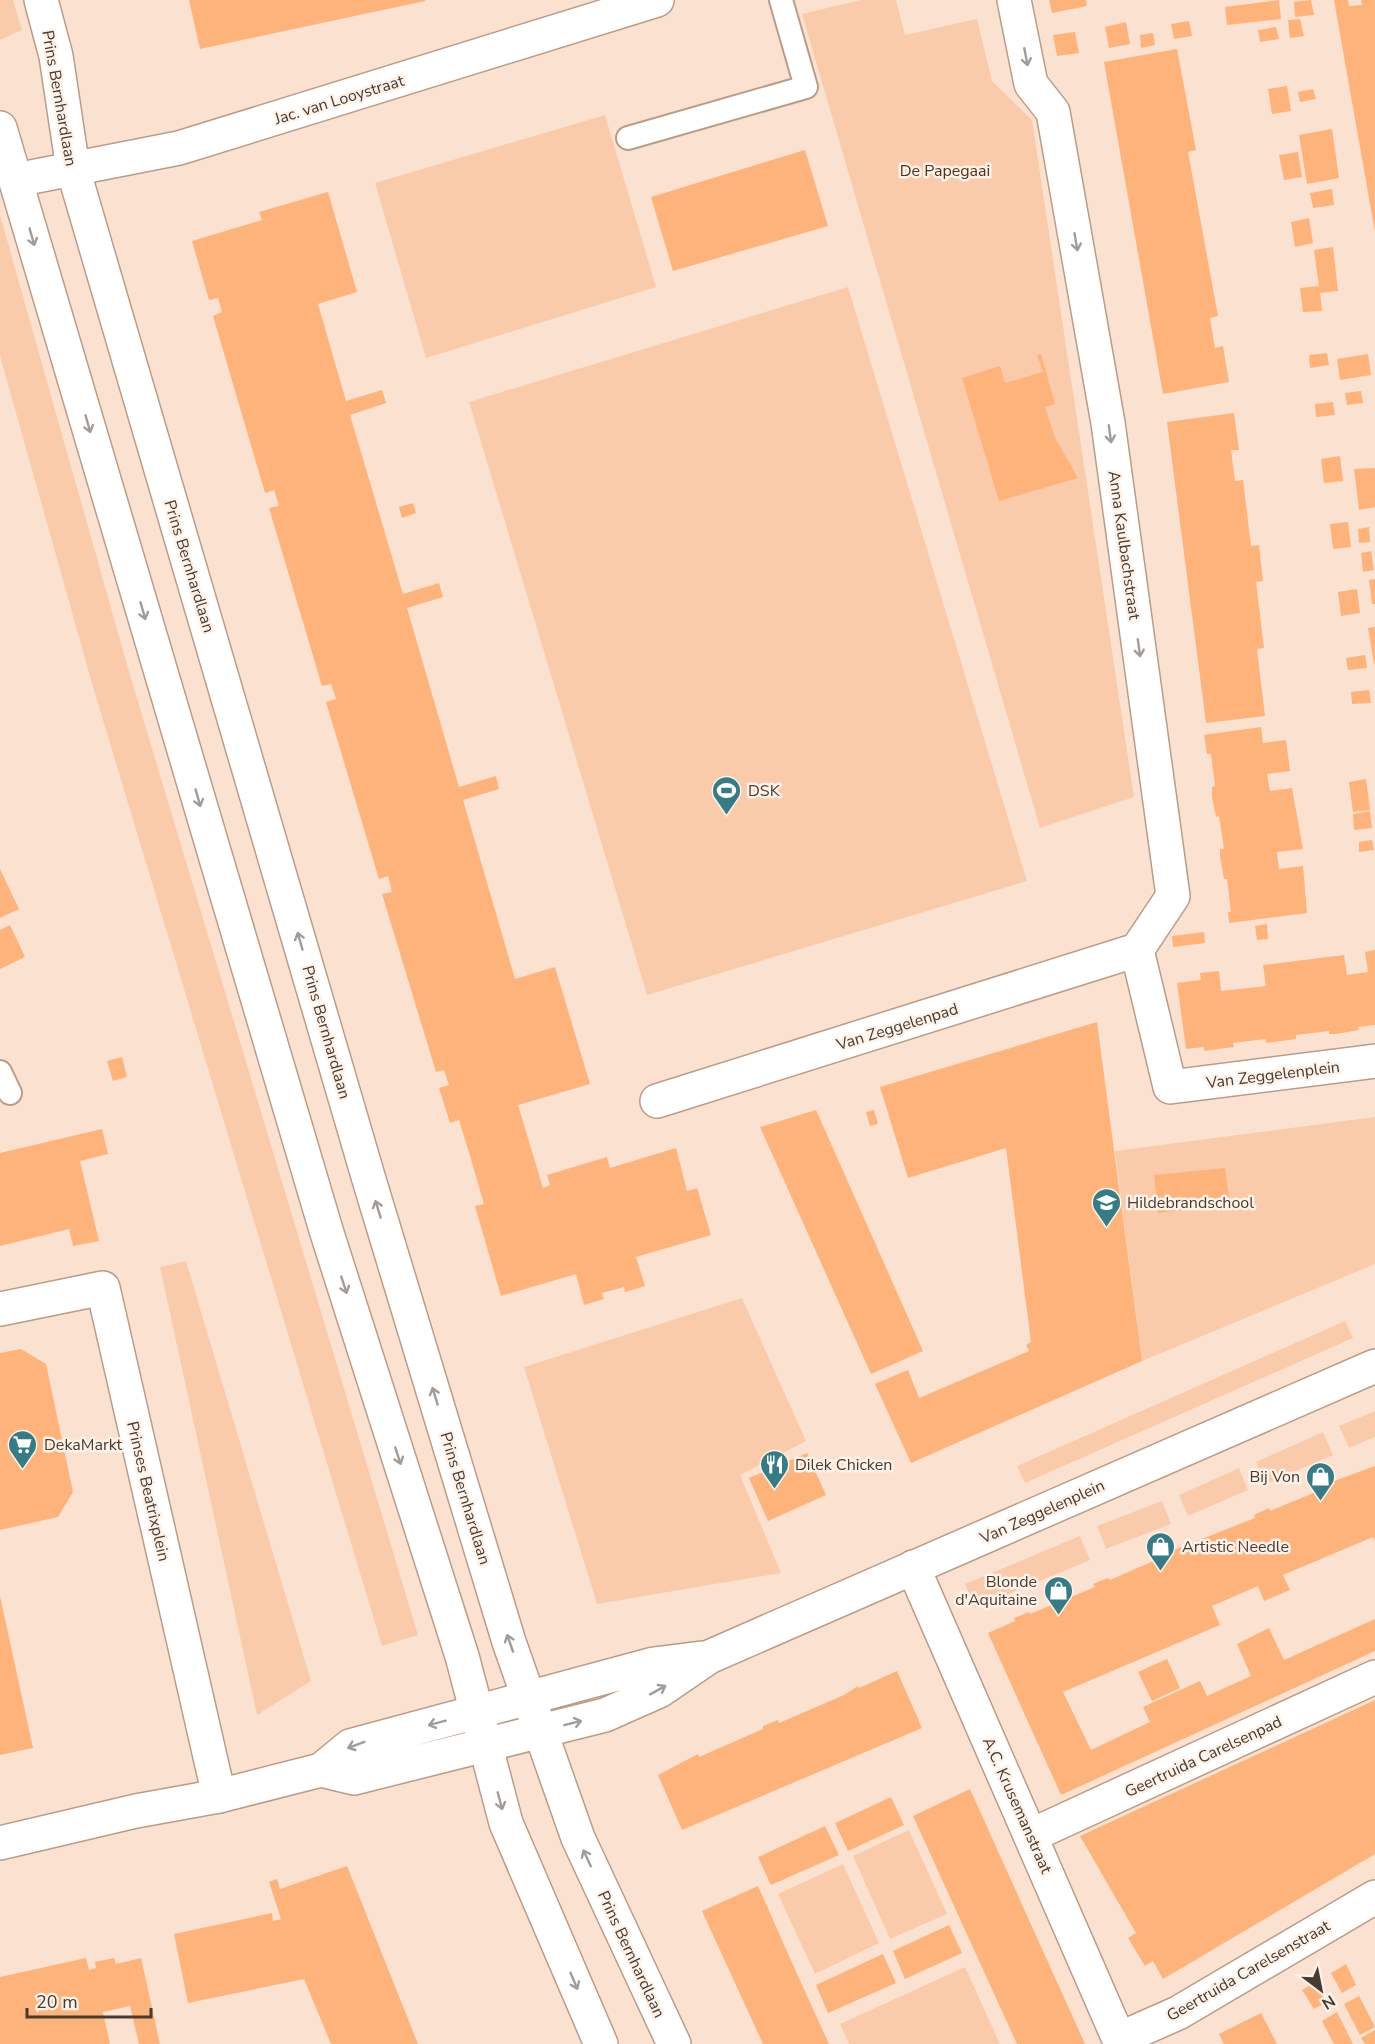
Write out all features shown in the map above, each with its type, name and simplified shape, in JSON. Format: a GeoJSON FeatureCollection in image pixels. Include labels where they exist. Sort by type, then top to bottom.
{"type":"FeatureCollection","features":[{"type":"Feature","properties":{"kind":"street","name":"Prins Bernhardlaan"},"geometry":{"type":"LineString","coordinates":[[41,0],[56,56],[73,169],[374,1195],[506,1630],[578,1838],[674,2044]]}},
{"type":"Feature","properties":{"kind":"street","name":"Anna Kaulbachstraat"},"geometry":{"type":"LineString","coordinates":[[1014,0],[1031,84],[1053,112],[1108,423],[1173,896],[1137,950]]}},
{"type":"Feature","properties":{"kind":"street","name":"Jac. van Looystraat"},"geometry":{"type":"LineString","coordinates":[[16,180],[179,148],[639,2]]}},
{"type":"Feature","properties":{"kind":"street"},"geometry":{"type":"LineString","coordinates":[[0,128],[326,1230],[462,1656],[506,1824],[601,2044]]}},
{"type":"Feature","properties":{"kind":"street","name":"Van Zeggelenplein"},"geometry":{"type":"LineString","coordinates":[[1137,950],[1170,1087],[1375,1061]]}},
{"type":"Feature","properties":{"kind":"street","name":"Van Zeggelenpad"},"geometry":{"type":"LineString","coordinates":[[657,1101],[1137,950]]}},
{"type":"Feature","properties":{"kind":"street","name":"Prinses Beatrixplein"},"geometry":{"type":"LineString","coordinates":[[0,1308],[103,1288],[219,1796]]}},
{"type":"Feature","properties":{"kind":"street","name":"Van Zeggelenplein"},"geometry":{"type":"LineString","coordinates":[[485,1745],[605,1715],[659,1691],[709,1657],[1375,1366]]}},
{"type":"Feature","properties":{"kind":"street","name":"A.C. Krusemanstraat"},"geometry":{"type":"LineString","coordinates":[[913,1568],[1120,2042]]}},
{"type":"Feature","properties":{"kind":"street","name":"Van Zeggelenplein"},"geometry":{"type":"LineString","coordinates":[[477,1712],[654,1664],[709,1657]]}},
{"type":"Feature","properties":{"kind":"street","name":"Geertruida Carelsenpad"},"geometry":{"type":"LineString","coordinates":[[1032,1836],[1375,1677]]}},
{"type":"Feature","properties":{"kind":"street"},"geometry":{"type":"LineString","coordinates":[[0,1843],[136,1811],[219,1796],[321,1770],[350,1746],[477,1712]]}},
{"type":"Feature","properties":{"kind":"street"},"geometry":{"type":"LineString","coordinates":[[321,1770],[354,1778],[485,1745]]}},
{"type":"Feature","properties":{"kind":"street","name":"Geertruida Carelsenstraat"},"geometry":{"type":"LineString","coordinates":[[1120,2042],[1178,2013],[1375,1897]]}},
{"type":"Feature","properties":{"kind":"lane"},"geometry":{"type":"LineString","coordinates":[[628,138],[806,87],[781,0]]}},
{"type":"Feature","properties":{"kind":"lane"},"geometry":{"type":"LineString","coordinates":[[0,1072],[10,1093]]}},
{"type":"Feature","properties":{"kind":"green space"},"geometry":{"type":"Polygon","coordinates":[[[0,0],[13,0],[22,30],[0,40],[0,0]]]}},
{"type":"Feature","properties":{"kind":"green space","name":"De Papegaai"},"geometry":{"type":"Polygon","coordinates":[[[861,0],[896,0],[905,35],[977,19],[992,81],[1032,120],[1134,797],[1040,828],[802,14],[861,0]]]}},
{"type":"Feature","properties":{"kind":"green space"},"geometry":{"type":"Polygon","coordinates":[[[605,115],[656,287],[426,358],[375,183],[605,115]]]}},
{"type":"Feature","properties":{"kind":"green space"},"geometry":{"type":"Polygon","coordinates":[[[0,215],[128,668],[418,1635],[382,1646],[93,687],[0,356],[0,215]]]}},
{"type":"Feature","properties":{"kind":"green space"},"geometry":{"type":"Polygon","coordinates":[[[848,287],[1027,881],[647,995],[469,402],[848,287]]]}},
{"type":"Feature","properties":{"kind":"green space"},"geometry":{"type":"Polygon","coordinates":[[[1375,1117],[1375,1264],[1142,1361],[1115,1151],[1375,1117]]]}},
{"type":"Feature","properties":{"kind":"green space"},"geometry":{"type":"Polygon","coordinates":[[[186,1261],[311,1681],[257,1715],[160,1267],[186,1261]]]}},
{"type":"Feature","properties":{"kind":"green space"},"geometry":{"type":"Polygon","coordinates":[[[742,1298],[806,1441],[740,1475],[781,1573],[597,1604],[524,1367],[742,1298]]]}},
{"type":"Feature","properties":{"kind":"green space"},"geometry":{"type":"Polygon","coordinates":[[[1345,1321],[1353,1338],[1025,1483],[1017,1466],[1345,1321]]]}},
{"type":"Feature","properties":{"kind":"green space"},"geometry":{"type":"Polygon","coordinates":[[[1375,1411],[1375,1437],[1349,1448],[1339,1426],[1375,1411]]]}},
{"type":"Feature","properties":{"kind":"green space"},"geometry":{"type":"Polygon","coordinates":[[[1323,1432],[1333,1455],[1266,1484],[1256,1462],[1323,1432]]]}},
{"type":"Feature","properties":{"kind":"green space"},"geometry":{"type":"Polygon","coordinates":[[[1239,1468],[1248,1490],[1188,1516],[1179,1495],[1239,1468]]]}},
{"type":"Feature","properties":{"kind":"green space"},"geometry":{"type":"Polygon","coordinates":[[[1162,1501],[1171,1524],[1106,1549],[1097,1526],[1162,1501]]]}},
{"type":"Feature","properties":{"kind":"green space"},"geometry":{"type":"Polygon","coordinates":[[[1080,1536],[1090,1560],[975,1608],[965,1584],[1080,1536]]]}},
{"type":"Feature","properties":{"kind":"green space"},"geometry":{"type":"Polygon","coordinates":[[[909,1830],[947,1914],[890,1939],[853,1856],[909,1830]]]}},
{"type":"Feature","properties":{"kind":"green space"},"geometry":{"type":"Polygon","coordinates":[[[843,1864],[879,1943],[815,1974],[778,1894],[843,1864]]]}},
{"type":"Feature","properties":{"kind":"green space"},"geometry":{"type":"Polygon","coordinates":[[[965,1967],[1000,2044],[849,2044],[840,2024],[965,1967]]]}},
{"type":"Feature","properties":{"kind":"building"},"geometry":{"type":"Polygon","coordinates":[[[189,0],[425,0],[425,1],[200,49],[189,0]]]}},
{"type":"Feature","properties":{"kind":"building"},"geometry":{"type":"Polygon","coordinates":[[[1049,0],[1086,0],[1087,6],[1052,13],[1049,0]]]}},
{"type":"Feature","properties":{"kind":"building"},"geometry":{"type":"Polygon","coordinates":[[[1279,0],[1281,19],[1227,25],[1225,7],[1279,0]]]}},
{"type":"Feature","properties":{"kind":"building"},"geometry":{"type":"Polygon","coordinates":[[[1311,0],[1314,15],[1295,17],[1294,2],[1311,0]]]}},
{"type":"Feature","properties":{"kind":"building"},"geometry":{"type":"Polygon","coordinates":[[[1334,0],[1348,0],[1349,6],[1362,5],[1361,0],[1375,0],[1375,232],[1334,0]]]}},
{"type":"Feature","properties":{"kind":"building"},"geometry":{"type":"Polygon","coordinates":[[[1300,19],[1304,36],[1290,38],[1288,20],[1300,19]]]}},
{"type":"Feature","properties":{"kind":"building"},"geometry":{"type":"Polygon","coordinates":[[[1189,21],[1192,36],[1174,39],[1171,24],[1189,21]]]}},
{"type":"Feature","properties":{"kind":"building"},"geometry":{"type":"Polygon","coordinates":[[[1126,22],[1130,44],[1109,48],[1105,27],[1126,22]]]}},
{"type":"Feature","properties":{"kind":"building"},"geometry":{"type":"Polygon","coordinates":[[[1276,27],[1279,39],[1260,42],[1258,30],[1276,27]]]}},
{"type":"Feature","properties":{"kind":"building"},"geometry":{"type":"Polygon","coordinates":[[[1075,32],[1079,53],[1057,56],[1053,35],[1075,32]]]}},
{"type":"Feature","properties":{"kind":"building"},"geometry":{"type":"Polygon","coordinates":[[[1153,33],[1155,45],[1141,48],[1140,35],[1153,33]]]}},
{"type":"Feature","properties":{"kind":"building"},"geometry":{"type":"Polygon","coordinates":[[[1177,49],[1196,150],[1188,152],[1218,316],[1210,318],[1215,348],[1223,346],[1229,382],[1163,394],[1104,62],[1177,49]]]}},
{"type":"Feature","properties":{"kind":"building"},"geometry":{"type":"Polygon","coordinates":[[[1287,86],[1291,111],[1272,114],[1268,89],[1287,86]]]}},
{"type":"Feature","properties":{"kind":"building"},"geometry":{"type":"Polygon","coordinates":[[[1313,89],[1316,99],[1300,102],[1298,92],[1313,89]]]}},
{"type":"Feature","properties":{"kind":"building"},"geometry":{"type":"Polygon","coordinates":[[[1332,129],[1339,178],[1307,184],[1299,135],[1332,129]]]}},
{"type":"Feature","properties":{"kind":"building"},"geometry":{"type":"Polygon","coordinates":[[[805,150],[828,226],[673,271],[651,197],[805,150]]]}},
{"type":"Feature","properties":{"kind":"building"},"geometry":{"type":"Polygon","coordinates":[[[1298,152],[1302,177],[1284,180],[1279,155],[1298,152]]]}},
{"type":"Feature","properties":{"kind":"building"},"geometry":{"type":"Polygon","coordinates":[[[1332,189],[1334,205],[1313,208],[1310,193],[1332,189]]]}},
{"type":"Feature","properties":{"kind":"building"},"geometry":{"type":"Polygon","coordinates":[[[328,192],[357,292],[318,304],[346,401],[382,390],[386,403],[350,415],[403,594],[439,583],[443,597],[407,608],[459,787],[496,776],[499,789],[463,800],[515,979],[555,967],[590,1084],[518,1105],[543,1188],[550,1185],[547,1175],[607,1157],[610,1168],[676,1148],[687,1191],[697,1188],[711,1235],[636,1257],[645,1286],[625,1292],[624,1287],[602,1293],[604,1299],[584,1305],[576,1274],[501,1296],[475,1206],[484,1204],[470,1156],[459,1120],[450,1123],[439,1088],[449,1085],[444,1070],[436,1072],[382,894],[392,892],[388,876],[379,879],[326,702],[336,699],[331,684],[322,686],[269,508],[279,506],[274,490],[265,493],[213,316],[222,312],[218,298],[209,300],[192,241],[262,220],[259,212],[328,192]]]}},
{"type":"Feature","properties":{"kind":"building"},"geometry":{"type":"Polygon","coordinates":[[[1309,218],[1313,243],[1295,247],[1291,222],[1309,218]]]}},
{"type":"Feature","properties":{"kind":"building"},"geometry":{"type":"Polygon","coordinates":[[[1333,247],[1338,291],[1320,293],[1322,311],[1303,312],[1300,288],[1319,286],[1314,250],[1333,247]]]}},
{"type":"Feature","properties":{"kind":"building"},"geometry":{"type":"Polygon","coordinates":[[[1327,353],[1329,365],[1310,368],[1309,355],[1327,353]]]}},
{"type":"Feature","properties":{"kind":"building"},"geometry":{"type":"Polygon","coordinates":[[[1041,354],[1055,404],[1045,407],[1055,438],[1078,478],[999,501],[962,378],[1000,366],[1005,383],[1043,372],[1037,355],[1041,354]]]}},
{"type":"Feature","properties":{"kind":"building"},"geometry":{"type":"Polygon","coordinates":[[[1368,354],[1371,375],[1340,380],[1337,359],[1368,354]]]}},
{"type":"Feature","properties":{"kind":"building"},"geometry":{"type":"Polygon","coordinates":[[[1361,391],[1363,403],[1347,405],[1345,393],[1361,391]]]}},
{"type":"Feature","properties":{"kind":"building"},"geometry":{"type":"Polygon","coordinates":[[[1333,402],[1335,415],[1316,417],[1315,404],[1333,402]]]}},
{"type":"Feature","properties":{"kind":"building"},"geometry":{"type":"Polygon","coordinates":[[[1234,413],[1239,450],[1231,450],[1235,481],[1243,480],[1251,546],[1259,545],[1263,581],[1256,582],[1264,648],[1257,649],[1265,716],[1206,723],[1167,422],[1234,413]]]}},
{"type":"Feature","properties":{"kind":"building"},"geometry":{"type":"Polygon","coordinates":[[[1340,456],[1343,481],[1324,483],[1321,459],[1340,456]]]}},
{"type":"Feature","properties":{"kind":"building"},"geometry":{"type":"Polygon","coordinates":[[[1375,468],[1375,507],[1359,510],[1354,469],[1375,468]]]}},
{"type":"Feature","properties":{"kind":"building"},"geometry":{"type":"Polygon","coordinates":[[[413,503],[416,513],[402,518],[399,507],[413,503]]]}},
{"type":"Feature","properties":{"kind":"building"},"geometry":{"type":"Polygon","coordinates":[[[1348,522],[1351,547],[1333,549],[1330,524],[1348,522]]]}},
{"type":"Feature","properties":{"kind":"building"},"geometry":{"type":"Polygon","coordinates":[[[1369,527],[1370,542],[1359,543],[1358,529],[1369,527]]]}},
{"type":"Feature","properties":{"kind":"building"},"geometry":{"type":"Polygon","coordinates":[[[1371,551],[1374,570],[1363,572],[1361,553],[1371,551]]]}},
{"type":"Feature","properties":{"kind":"building"},"geometry":{"type":"Polygon","coordinates":[[[1375,579],[1375,604],[1372,604],[1369,580],[1375,579]]]}},
{"type":"Feature","properties":{"kind":"building"},"geometry":{"type":"Polygon","coordinates":[[[1357,589],[1360,613],[1341,616],[1338,592],[1357,589]]]}},
{"type":"Feature","properties":{"kind":"building"},"geometry":{"type":"Polygon","coordinates":[[[1375,627],[1375,664],[1374,664],[1368,628],[1375,627]]]}},
{"type":"Feature","properties":{"kind":"building"},"geometry":{"type":"Polygon","coordinates":[[[1365,655],[1367,668],[1348,670],[1346,658],[1365,655]]]}},
{"type":"Feature","properties":{"kind":"building"},"geometry":{"type":"Polygon","coordinates":[[[1369,690],[1371,703],[1352,704],[1351,692],[1369,690]]]}},
{"type":"Feature","properties":{"kind":"building"},"geometry":{"type":"Polygon","coordinates":[[[1261,727],[1263,743],[1286,740],[1290,771],[1267,774],[1270,791],[1292,788],[1303,849],[1277,852],[1279,869],[1303,866],[1307,913],[1229,923],[1228,912],[1231,912],[1227,879],[1224,879],[1220,856],[1220,849],[1224,849],[1219,816],[1216,817],[1212,797],[1212,787],[1215,786],[1211,754],[1207,754],[1204,735],[1261,727]]]}},
{"type":"Feature","properties":{"kind":"building"},"geometry":{"type":"Polygon","coordinates":[[[1366,779],[1370,810],[1353,812],[1349,782],[1366,779]]]}},
{"type":"Feature","properties":{"kind":"building"},"geometry":{"type":"Polygon","coordinates":[[[1370,811],[1372,828],[1354,830],[1353,814],[1370,811]]]}},
{"type":"Feature","properties":{"kind":"building"},"geometry":{"type":"Polygon","coordinates":[[[1372,840],[1374,850],[1359,852],[1359,842],[1372,840]]]}},
{"type":"Feature","properties":{"kind":"building"},"geometry":{"type":"Polygon","coordinates":[[[0,869],[19,909],[0,918],[0,869]]]}},
{"type":"Feature","properties":{"kind":"building"},"geometry":{"type":"Polygon","coordinates":[[[1267,924],[1268,939],[1257,940],[1255,926],[1267,924]]]}},
{"type":"Feature","properties":{"kind":"building"},"geometry":{"type":"Polygon","coordinates":[[[10,925],[25,957],[0,969],[0,930],[10,925]]]}},
{"type":"Feature","properties":{"kind":"building"},"geometry":{"type":"Polygon","coordinates":[[[1204,932],[1205,943],[1173,947],[1172,936],[1204,932]]]}},
{"type":"Feature","properties":{"kind":"building"},"geometry":{"type":"Polygon","coordinates":[[[1375,950],[1375,1025],[1358,1027],[1359,1030],[1336,1034],[1329,1034],[1329,1031],[1296,1035],[1296,1039],[1266,1043],[1266,1039],[1233,1043],[1234,1047],[1204,1051],[1204,1047],[1186,1049],[1177,983],[1201,980],[1200,973],[1219,971],[1221,991],[1266,986],[1263,965],[1344,955],[1347,975],[1368,972],[1365,952],[1375,950]]]}},
{"type":"Feature","properties":{"kind":"building"},"geometry":{"type":"Polygon","coordinates":[[[1097,1022],[1142,1361],[911,1463],[875,1384],[908,1370],[919,1398],[1029,1351],[1026,1345],[1031,1342],[1006,1148],[908,1178],[880,1087],[1097,1022]]]}},
{"type":"Feature","properties":{"kind":"building"},"geometry":{"type":"Polygon","coordinates":[[[122,1057],[127,1077],[113,1081],[107,1061],[122,1057]]]}},
{"type":"Feature","properties":{"kind":"building"},"geometry":{"type":"Polygon","coordinates":[[[816,1110],[923,1351],[871,1374],[760,1127],[816,1110]]]}},
{"type":"Feature","properties":{"kind":"building"},"geometry":{"type":"Polygon","coordinates":[[[874,1110],[878,1124],[870,1126],[866,1112],[874,1110]]]}},
{"type":"Feature","properties":{"kind":"building"},"geometry":{"type":"Polygon","coordinates":[[[102,1129],[108,1154],[80,1161],[99,1241],[73,1246],[69,1229],[0,1246],[0,1153],[102,1129]]]}},
{"type":"Feature","properties":{"kind":"building"},"geometry":{"type":"Polygon","coordinates":[[[1225,1168],[1230,1204],[1158,1213],[1154,1175],[1225,1168]]]}},
{"type":"Feature","properties":{"kind":"building"},"geometry":{"type":"Polygon","coordinates":[[[21,1349],[46,1364],[73,1492],[58,1517],[0,1530],[0,1353],[21,1349]]]}},
{"type":"Feature","properties":{"kind":"building"},"geometry":{"type":"Polygon","coordinates":[[[807,1453],[826,1495],[768,1521],[749,1478],[807,1453]]]}},
{"type":"Feature","properties":{"kind":"building"},"geometry":{"type":"Polygon","coordinates":[[[1375,1466],[1375,1541],[1373,1537],[1283,1575],[1290,1590],[1264,1601],[1258,1586],[1212,1606],[1220,1625],[1063,1692],[1091,1750],[1150,1722],[1143,1707],[1200,1681],[1207,1696],[1251,1676],[1237,1644],[1269,1628],[1284,1660],[1375,1619],[1375,1651],[1061,1795],[988,1633],[1015,1621],[1014,1618],[1029,1612],[1030,1614],[1095,1587],[1093,1584],[1108,1578],[1110,1580],[1174,1552],[1174,1550],[1255,1518],[1254,1515],[1269,1508],[1270,1511],[1335,1484],[1334,1481],[1375,1466]]]}},
{"type":"Feature","properties":{"kind":"building"},"geometry":{"type":"Polygon","coordinates":[[[0,1596],[33,1748],[0,1755],[0,1596]]]}},
{"type":"Feature","properties":{"kind":"building"},"geometry":{"type":"Polygon","coordinates":[[[1167,1659],[1180,1688],[1152,1701],[1138,1672],[1167,1659]]]}},
{"type":"Feature","properties":{"kind":"building"},"geometry":{"type":"Polygon","coordinates":[[[897,1671],[922,1728],[682,1830],[658,1775],[698,1754],[699,1757],[763,1729],[763,1726],[778,1720],[779,1723],[844,1695],[858,1686],[859,1688],[897,1671]]]}},
{"type":"Feature","properties":{"kind":"building"},"geometry":{"type":"Polygon","coordinates":[[[1375,1700],[1375,1854],[1163,1979],[1153,1961],[1145,1966],[1128,1938],[1136,1933],[1080,1836],[1375,1700]]]}},
{"type":"Feature","properties":{"kind":"building"},"geometry":{"type":"Polygon","coordinates":[[[970,1789],[1085,2044],[1017,2044],[913,1816],[970,1789]]]}},
{"type":"Feature","properties":{"kind":"building"},"geometry":{"type":"Polygon","coordinates":[[[891,1797],[904,1825],[848,1851],[835,1823],[891,1797]]]}},
{"type":"Feature","properties":{"kind":"building"},"geometry":{"type":"Polygon","coordinates":[[[825,1826],[839,1855],[771,1885],[758,1857],[825,1826]]]}},
{"type":"Feature","properties":{"kind":"building"},"geometry":{"type":"Polygon","coordinates":[[[347,1866],[418,2044],[331,2044],[304,1979],[188,2003],[174,1934],[272,1913],[273,1921],[281,1919],[269,1882],[277,1879],[280,1889],[347,1866]]]}},
{"type":"Feature","properties":{"kind":"building"},"geometry":{"type":"Polygon","coordinates":[[[758,1886],[829,2044],[763,2044],[702,1911],[758,1886]]]}},
{"type":"Feature","properties":{"kind":"building"},"geometry":{"type":"Polygon","coordinates":[[[949,1925],[962,1953],[905,1979],[893,1951],[949,1925]]]}},
{"type":"Feature","properties":{"kind":"building"},"geometry":{"type":"Polygon","coordinates":[[[883,1954],[896,1983],[828,2013],[816,1985],[883,1954]]]}},
{"type":"Feature","properties":{"kind":"building"},"geometry":{"type":"Polygon","coordinates":[[[86,1958],[89,1970],[96,1968],[95,1962],[114,1958],[116,1964],[141,1958],[160,2044],[139,2044],[130,2006],[103,2012],[110,2044],[0,2044],[0,1977],[86,1958]]]}},
{"type":"Feature","properties":{"kind":"building"},"geometry":{"type":"Polygon","coordinates":[[[1346,1964],[1356,1985],[1342,1993],[1331,1973],[1346,1964]]]}},
{"type":"Feature","properties":{"kind":"building"},"geometry":{"type":"Polygon","coordinates":[[[1316,1982],[1327,2002],[1314,2009],[1302,1990],[1316,1982]]]}},
{"type":"Feature","properties":{"kind":"building"},"geometry":{"type":"Polygon","coordinates":[[[1359,1996],[1375,2027],[1360,2035],[1344,2004],[1359,1996]]]}},
{"type":"Feature","properties":{"kind":"building"},"geometry":{"type":"Polygon","coordinates":[[[1337,2012],[1353,2044],[1334,2044],[1322,2021],[1337,2012]]]}},
{"type":"Feature","properties":{"kind":"building"},"geometry":{"type":"Polygon","coordinates":[[[1261,2013],[1277,2044],[1224,2044],[1219,2034],[1261,2013]]]}},
{"type":"Feature","properties":{"kind":"building"},"geometry":{"type":"Polygon","coordinates":[[[1375,2030],[1375,2044],[1365,2044],[1361,2038],[1375,2030]]]}},
{"type":"Feature","properties":{"kind":"place","name":"DSK"},"geometry":{"type":"Point","coordinates":[727,816]}},
{"type":"Feature","properties":{"kind":"place","name":"Hildebrandschool"},"geometry":{"type":"Point","coordinates":[1106,1228]}},
{"type":"Feature","properties":{"kind":"place","name":"DekaMarkt"},"geometry":{"type":"Point","coordinates":[23,1470]}},
{"type":"Feature","properties":{"kind":"place","name":"Dilek Chicken"},"geometry":{"type":"Point","coordinates":[774,1490]}},
{"type":"Feature","properties":{"kind":"place","name":"Bij Von"},"geometry":{"type":"Point","coordinates":[1321,1502]}},
{"type":"Feature","properties":{"kind":"place","name":"Artistic Needle"},"geometry":{"type":"Point","coordinates":[1161,1572]}},
{"type":"Feature","properties":{"kind":"place","name":"Blonde d'Aquitaine"},"geometry":{"type":"Point","coordinates":[1058,1616]}}]}
